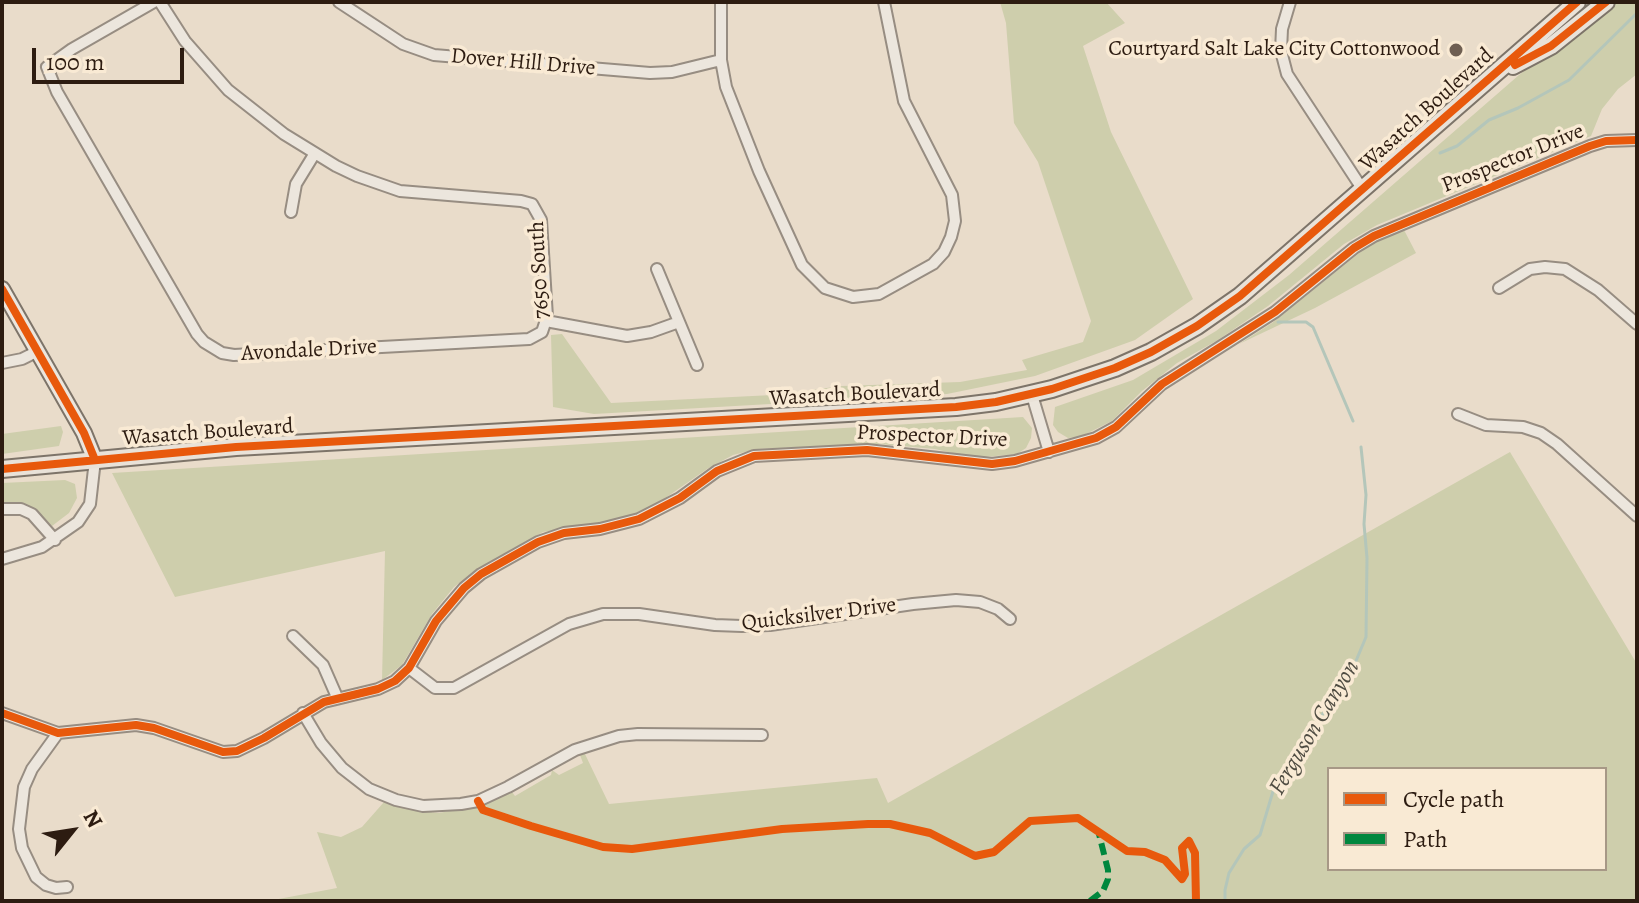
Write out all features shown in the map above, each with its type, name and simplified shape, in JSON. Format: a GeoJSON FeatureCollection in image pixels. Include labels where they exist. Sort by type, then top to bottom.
{"type":"FeatureCollection","features":[{"type":"Feature","properties":{"kind":"main road","name":"Wasatch Boulevard"},"geometry":{"type":"LineString","coordinates":[[2,469],[236,447],[956,407],[1032,395],[1115,368],[1197,326],[1257,282],[1577,2]]}},
{"type":"Feature","properties":{"kind":"main road"},"geometry":{"type":"LineString","coordinates":[[1490,77],[1551,46],[1606,2]]}},
{"type":"Feature","properties":{"kind":"main road"},"geometry":{"type":"LineString","coordinates":[[2,289],[84,433],[95,460]]}},
{"type":"Feature","properties":{"kind":"street","name":"Avondale Drive"},"geometry":{"type":"LineString","coordinates":[[154,2],[72,49],[47,67],[57,92],[197,334],[212,348],[234,355],[529,339],[544,327]]}},
{"type":"Feature","properties":{"kind":"street"},"geometry":{"type":"LineString","coordinates":[[160,2],[185,41],[228,90],[254,113],[315,153],[296,184],[291,198],[291,212]]}},
{"type":"Feature","properties":{"kind":"street","name":"Dover Hill Drive"},"geometry":{"type":"LineString","coordinates":[[339,2],[403,44],[434,55],[650,73],[672,72],[721,60]]}},
{"type":"Feature","properties":{"kind":"street"},"geometry":{"type":"LineString","coordinates":[[721,2],[721,60],[733,110],[802,265],[825,288],[841,295],[866,297],[879,294],[933,264],[948,244],[955,221],[952,195],[904,101],[884,2]]}},
{"type":"Feature","properties":{"kind":"street"},"geometry":{"type":"LineString","coordinates":[[1290,2],[1282,29],[1281,51],[1287,74],[1363,190]]}},
{"type":"Feature","properties":{"kind":"street","name":"Prospector Drive"},"geometry":{"type":"LineString","coordinates":[[2,713],[58,733],[136,725],[154,728],[223,752],[251,745],[303,713],[337,697],[378,689],[395,681],[409,668],[449,604],[481,574],[550,537],[620,525],[659,510],[735,462],[773,453],[867,450],[992,464],[1015,461],[1096,438],[1116,427],[1162,384],[1275,312],[1354,248],[1374,236],[1590,146],[1606,141],[1637,140]]}},
{"type":"Feature","properties":{"kind":"street","name":"7650 South"},"geometry":{"type":"LineString","coordinates":[[315,153],[357,176],[400,191],[521,201],[536,209],[541,220],[544,327]]}},
{"type":"Feature","properties":{"kind":"street"},"geometry":{"type":"LineString","coordinates":[[657,269],[697,365]]}},
{"type":"Feature","properties":{"kind":"street"},"geometry":{"type":"LineString","coordinates":[[1499,288],[1530,269],[1565,269],[1598,290],[1637,324]]}},
{"type":"Feature","properties":{"kind":"street"},"geometry":{"type":"LineString","coordinates":[[544,327],[627,336],[679,322]]}},
{"type":"Feature","properties":{"kind":"street"},"geometry":{"type":"LineString","coordinates":[[2,363],[22,359],[38,351]]}},
{"type":"Feature","properties":{"kind":"street","name":"Prospector Drive"},"geometry":{"type":"LineString","coordinates":[[1032,395],[1049,452]]}},
{"type":"Feature","properties":{"kind":"street"},"geometry":{"type":"LineString","coordinates":[[1458,414],[1486,425],[1523,427],[1541,433],[1637,516]]}},
{"type":"Feature","properties":{"kind":"street"},"geometry":{"type":"LineString","coordinates":[[2,559],[24,554],[55,540],[86,513],[90,504],[95,460]]}},
{"type":"Feature","properties":{"kind":"street"},"geometry":{"type":"LineString","coordinates":[[2,509],[21,509],[32,514],[55,540]]}},
{"type":"Feature","properties":{"kind":"street","name":"Quicksilver Drive"},"geometry":{"type":"LineString","coordinates":[[409,668],[435,688],[454,688],[569,624],[603,614],[639,614],[715,625],[770,625],[956,600],[980,602],[998,609],[1010,619]]}},
{"type":"Feature","properties":{"kind":"street"},"geometry":{"type":"LineString","coordinates":[[293,636],[323,665],[337,697]]}},
{"type":"Feature","properties":{"kind":"street"},"geometry":{"type":"LineString","coordinates":[[303,713],[321,743],[369,789],[423,806],[478,801],[575,750],[619,736],[762,735]]}},
{"type":"Feature","properties":{"kind":"street"},"geometry":{"type":"LineString","coordinates":[[58,733],[32,769],[24,787],[19,829],[22,848],[36,877],[46,885],[67,887]]}},
{"type":"Feature","properties":{"kind":"green space"},"geometry":{"type":"Polygon","coordinates":[[[1000,2],[1106,2],[1125,23],[1083,46],[1111,132],[1193,299],[1135,340],[1035,376],[947,394],[594,414],[553,407],[551,335],[562,334],[611,403],[773,395],[842,386],[960,382],[1027,370],[1022,360],[1083,342],[1091,321],[1038,162],[1014,123],[1006,23],[1000,2]]]}},
{"type":"Feature","properties":{"kind":"green space"},"geometry":{"type":"Polygon","coordinates":[[[1614,2],[1637,2],[1637,74],[1618,89],[1602,109],[1591,136],[1377,225],[1344,244],[1268,306],[1177,363],[1142,391],[1112,421],[1080,437],[1068,438],[1058,432],[1053,425],[1055,407],[1133,380],[1216,331],[1289,275],[1519,75],[1614,2]]]}},
{"type":"Feature","properties":{"kind":"green space"},"geometry":{"type":"Polygon","coordinates":[[[1404,230],[1416,253],[1315,308],[1239,344],[1272,323],[1369,245],[1404,230]]]}},
{"type":"Feature","properties":{"kind":"green space"},"geometry":{"type":"Polygon","coordinates":[[[1023,417],[1032,428],[1031,438],[1026,448],[1017,454],[974,458],[935,449],[879,444],[757,449],[733,455],[707,469],[651,508],[622,519],[543,532],[475,570],[454,587],[432,614],[402,665],[382,680],[385,551],[175,597],[112,473],[1023,417]]]}},
{"type":"Feature","properties":{"kind":"green space"},"geometry":{"type":"Polygon","coordinates":[[[61,426],[63,432],[59,446],[2,454],[2,434],[61,426]]]}},
{"type":"Feature","properties":{"kind":"green space"},"geometry":{"type":"Polygon","coordinates":[[[1510,452],[1637,664],[1637,901],[268,901],[337,888],[317,832],[341,837],[362,827],[384,802],[439,813],[485,804],[512,792],[515,796],[551,775],[552,770],[559,775],[583,763],[580,755],[584,752],[609,804],[877,778],[888,803],[1510,452]]]}},
{"type":"Feature","properties":{"kind":"green space"},"geometry":{"type":"Polygon","coordinates":[[[65,480],[75,484],[77,498],[69,513],[52,526],[26,505],[2,504],[2,483],[65,480]]]}},
{"type":"Feature","properties":{"kind":"waterway"},"geometry":{"type":"LineString","coordinates":[[1440,153],[1457,146],[1489,120],[1569,80],[1637,13]]}},
{"type":"Feature","properties":{"kind":"waterway","name":"Ferguson Canyon"},"geometry":{"type":"LineString","coordinates":[[1278,322],[1306,322],[1313,327],[1353,421]]}},
{"type":"Feature","properties":{"kind":"waterway","name":"Ferguson Canyon"},"geometry":{"type":"LineString","coordinates":[[1225,901],[1229,873],[1244,849],[1260,835],[1274,788],[1353,668],[1366,637],[1366,495],[1361,447]]}},
{"type":"Feature","properties":{"kind":"marked path"},"geometry":{"type":"LineString","coordinates":[[1090,901],[1103,891],[1108,879],[1099,834]]}},
{"type":"Feature","properties":{"kind":"cycle path"},"geometry":{"type":"LineString","coordinates":[[2,469],[236,447],[956,407],[996,402],[1052,389],[1151,352],[1197,326],[1240,296],[1577,2]]}},
{"type":"Feature","properties":{"kind":"cycle path"},"geometry":{"type":"LineString","coordinates":[[1515,65],[1551,46],[1606,2]]}},
{"type":"Feature","properties":{"kind":"cycle path"},"geometry":{"type":"LineString","coordinates":[[2,713],[58,733],[136,725],[154,728],[223,752],[237,751],[324,702],[378,689],[395,681],[409,668],[436,621],[464,588],[481,574],[538,542],[564,533],[600,529],[639,519],[680,498],[717,471],[754,456],[867,450],[992,464],[1015,461],[1096,438],[1116,427],[1162,384],[1275,312],[1354,248],[1374,236],[1590,146],[1606,141],[1637,140]]}},
{"type":"Feature","properties":{"kind":"cycle path"},"geometry":{"type":"LineString","coordinates":[[2,289],[84,433],[95,460]]}},
{"type":"Feature","properties":{"kind":"cycle path"},"geometry":{"type":"LineString","coordinates":[[478,801],[483,810],[531,826],[603,847],[632,849],[782,829],[890,824],[930,833],[975,856],[994,852],[1030,821],[1078,818],[1127,851],[1145,852],[1165,860],[1182,879],[1185,874],[1182,848],[1189,841],[1195,853],[1196,901]]}},
{"type":"Feature","properties":{"kind":"place","name":"Courtyard Salt Lake City Cottonwood"},"geometry":{"type":"Point","coordinates":[1456,50]}}]}
